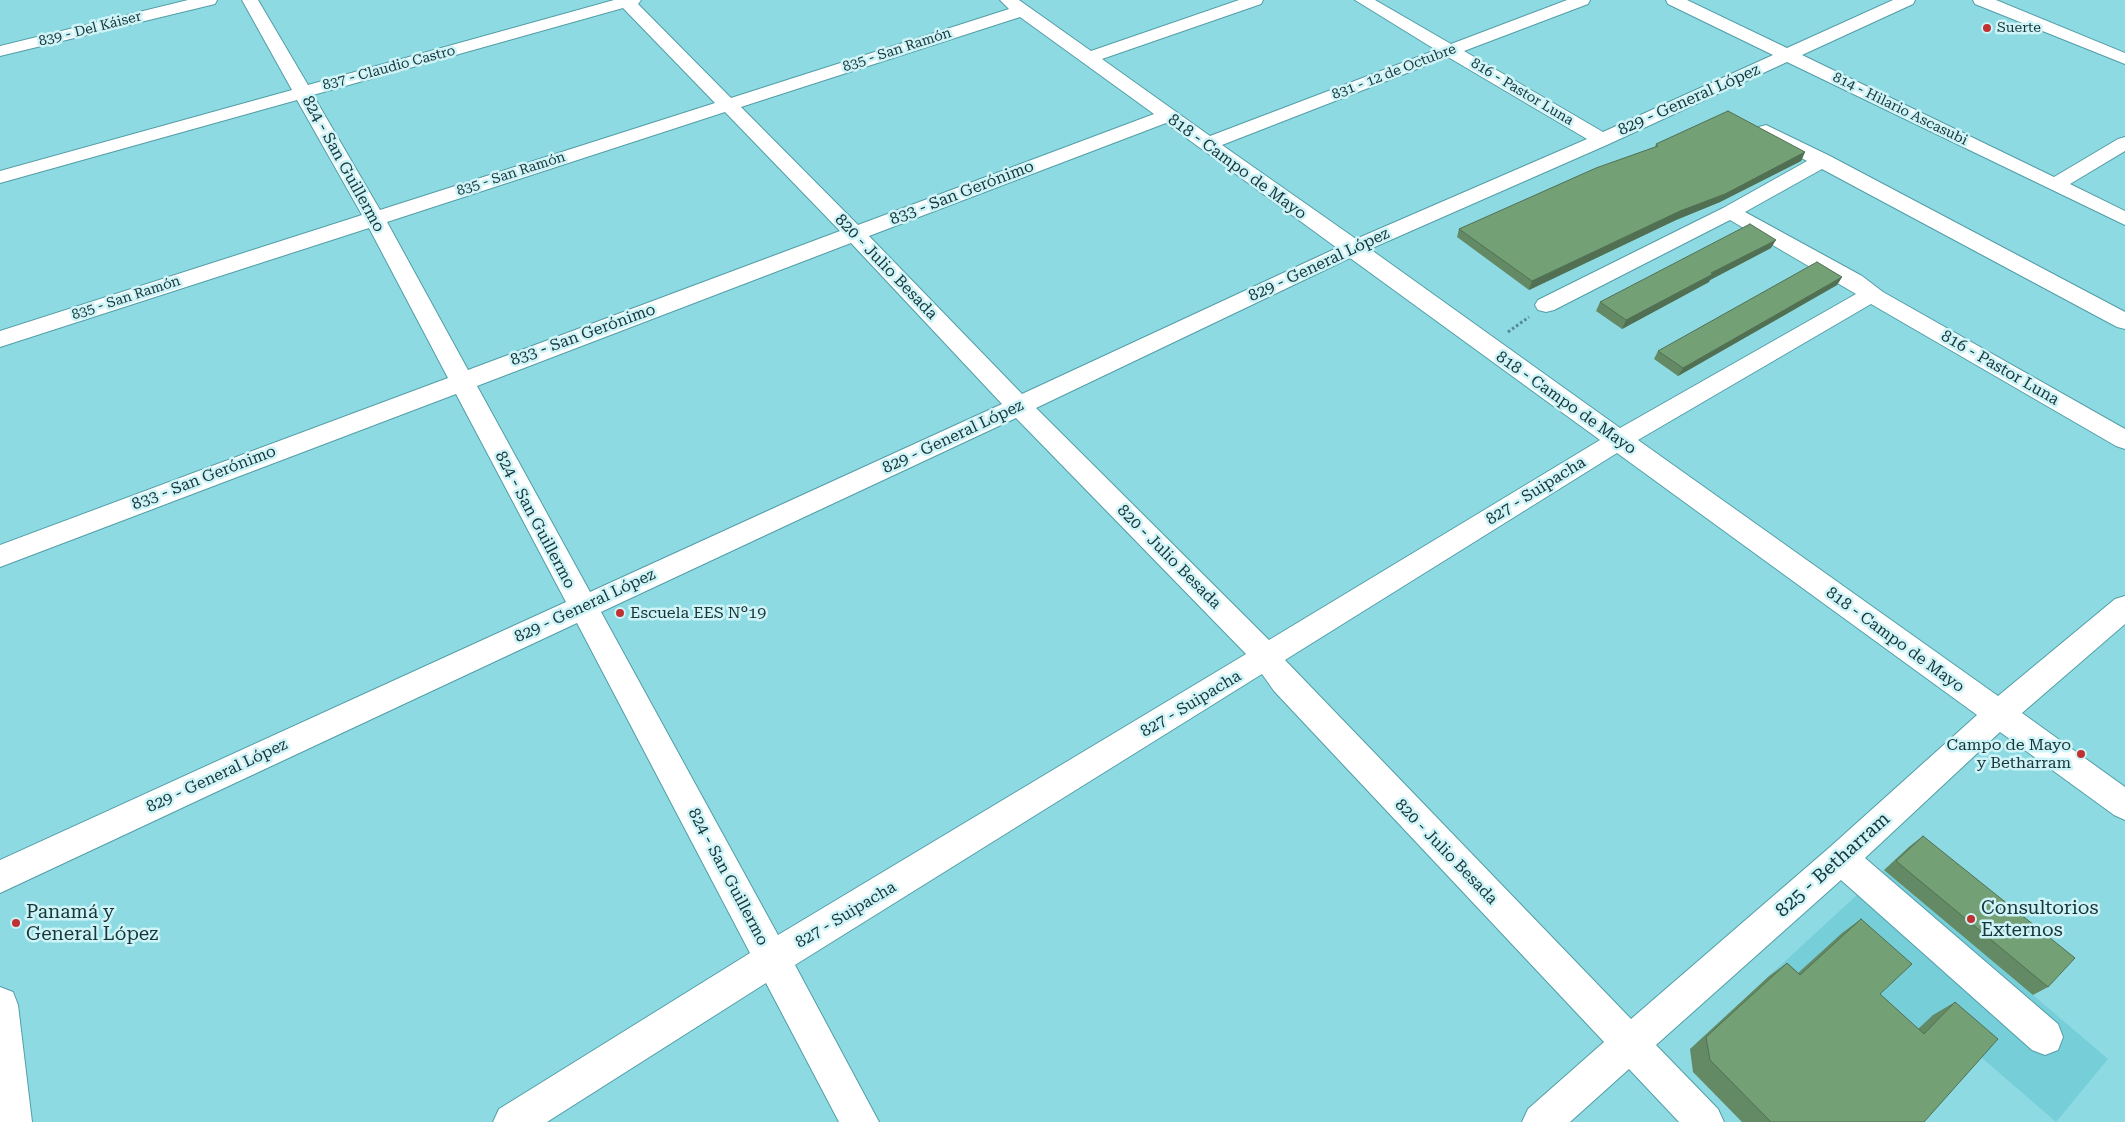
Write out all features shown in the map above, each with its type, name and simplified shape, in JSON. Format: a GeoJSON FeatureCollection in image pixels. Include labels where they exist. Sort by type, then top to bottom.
{"type":"FeatureCollection","features":[{"type":"Feature","properties":{"kind":"street","name":"839 - Del Káiser"},"geometry":{"type":"LineString","coordinates":[[0,51],[209,0]]}},
{"type":"Feature","properties":{"kind":"street","name":"824 - San Guillermo"},"geometry":{"type":"LineString","coordinates":[[250,0],[374,218],[860,1122]]}},
{"type":"Feature","properties":{"kind":"street"},"geometry":{"type":"LineString","coordinates":[[1089,58],[1255,0]]}},
{"type":"Feature","properties":{"kind":"street","name":"816 - Pastor Luna"},"geometry":{"type":"LineString","coordinates":[[1363,0],[1602,140]]}},
{"type":"Feature","properties":{"kind":"street","name":"831 - 12 de Octubre"},"geometry":{"type":"LineString","coordinates":[[1206,144],[1582,0]]}},
{"type":"Feature","properties":{"kind":"street","name":"814 - Hilario Ascasubi"},"geometry":{"type":"LineString","coordinates":[[1674,0],[2125,219]]}},
{"type":"Feature","properties":{"kind":"street","name":"829 - General López"},"geometry":{"type":"LineString","coordinates":[[0,877],[1019,406],[1352,249],[1602,140],[1907,0]]}},
{"type":"Feature","properties":{"kind":"street"},"geometry":{"type":"LineString","coordinates":[[1981,0],[2125,59]]}},
{"type":"Feature","properties":{"kind":"street","name":"837 - Claudio Castro"},"geometry":{"type":"LineString","coordinates":[[0,176],[628,1]]}},
{"type":"Feature","properties":{"kind":"street","name":"820 - Julio Besada"},"geometry":{"type":"LineString","coordinates":[[628,1],[725,104],[855,234],[1019,406],[1251,639],[1285,682],[1705,1122]]}},
{"type":"Feature","properties":{"kind":"street","name":"818 - Campo de Mayo"},"geometry":{"type":"LineString","coordinates":[[1016,5],[1166,116],[2125,805]]}},
{"type":"Feature","properties":{"kind":"street","name":"835 - San Ramón"},"geometry":{"type":"LineString","coordinates":[[0,339],[725,104],[1016,5]]}},
{"type":"Feature","properties":{"kind":"street","name":"833 - San Gerónimo"},"geometry":{"type":"LineString","coordinates":[[0,556],[460,380],[855,234],[1166,116]]}},
{"type":"Feature","properties":{"kind":"street"},"geometry":{"type":"LineString","coordinates":[[1766,131],[2125,322]]}},
{"type":"Feature","properties":{"kind":"street"},"geometry":{"type":"LineString","coordinates":[[2054,185],[2125,143]]}},
{"type":"Feature","properties":{"kind":"street"},"geometry":{"type":"LineString","coordinates":[[1546,305],[1730,212],[1823,160]]}},
{"type":"Feature","properties":{"kind":"street","name":"816 - Pastor Luna"},"geometry":{"type":"LineString","coordinates":[[1730,212],[1854,281],[1876,297],[2125,440]]}},
{"type":"Feature","properties":{"kind":"street","name":"827 - Suipacha"},"geometry":{"type":"LineString","coordinates":[[512,1122],[772,960],[1619,440],[1867,297],[1876,297]]}},
{"type":"Feature","properties":{"kind":"street","name":"825 - Betharram"},"geometry":{"type":"LineString","coordinates":[[1541,1122],[1842,858],[1998,715],[2125,607]]}},
{"type":"Feature","properties":{"kind":"street"},"geometry":{"type":"LineString","coordinates":[[1842,858],[1868,884],[2046,1037]]}},
{"type":"Feature","properties":{"kind":"street"},"geometry":{"type":"LineString","coordinates":[[0,1005],[4,1086],[13,1122]]}},
{"type":"Feature","properties":{"kind":"path"},"geometry":{"type":"LineString","coordinates":[[1487,347],[1546,305]]}},
{"type":"Feature","properties":{"kind":"shaded area"},"geometry":{"type":"Polygon","coordinates":[[[1910,846],[2033,995],[2108,1059],[2056,1122],[1974,1051],[1742,1122],[1690,1049],[1738,1005],[1788,1055],[1866,1069],[1769,976],[1910,846]]]}},
{"type":"Feature","properties":{"kind":"building"},"geometry":{"type":"Polygon","coordinates":[[[1728,111],[1805,152],[1725,194],[1680,211],[1532,281],[1459,229],[1596,168],[1658,146],[1656,144],[1728,111]]]}},
{"type":"Feature","properties":{"kind":"building"},"geometry":{"type":"Polygon","coordinates":[[[1750,224],[1776,240],[1626,320],[1600,302],[1750,224]]]}},
{"type":"Feature","properties":{"kind":"building"},"geometry":{"type":"Polygon","coordinates":[[[1817,262],[1842,277],[1683,368],[1658,351],[1817,262]]]}},
{"type":"Feature","properties":{"kind":"building"},"geometry":{"type":"Polygon","coordinates":[[[1923,836],[2075,958],[2048,987],[1896,861],[1923,836]]]}},
{"type":"Feature","properties":{"kind":"building"},"geometry":{"type":"Polygon","coordinates":[[[1861,919],[1912,964],[1880,994],[1924,1034],[1955,1002],[1998,1039],[1924,1122],[1771,1122],[1710,1060],[1706,1037],[1787,963],[1800,975],[1861,919]]]}},
{"type":"Feature","properties":{"kind":"place","name":"Suerte"},"geometry":{"type":"Point","coordinates":[1987,28]}},
{"type":"Feature","properties":{"kind":"place","name":"Escuela EES N°19"},"geometry":{"type":"Point","coordinates":[620,613]}},
{"type":"Feature","properties":{"kind":"place","name":"Campo de Mayo y Betharram"},"geometry":{"type":"Point","coordinates":[2081,754]}},
{"type":"Feature","properties":{"kind":"place","name":"Consultorios Externos"},"geometry":{"type":"Point","coordinates":[1971,919]}},
{"type":"Feature","properties":{"kind":"place","name":"Panamá y General López"},"geometry":{"type":"Point","coordinates":[16,923]}}]}
